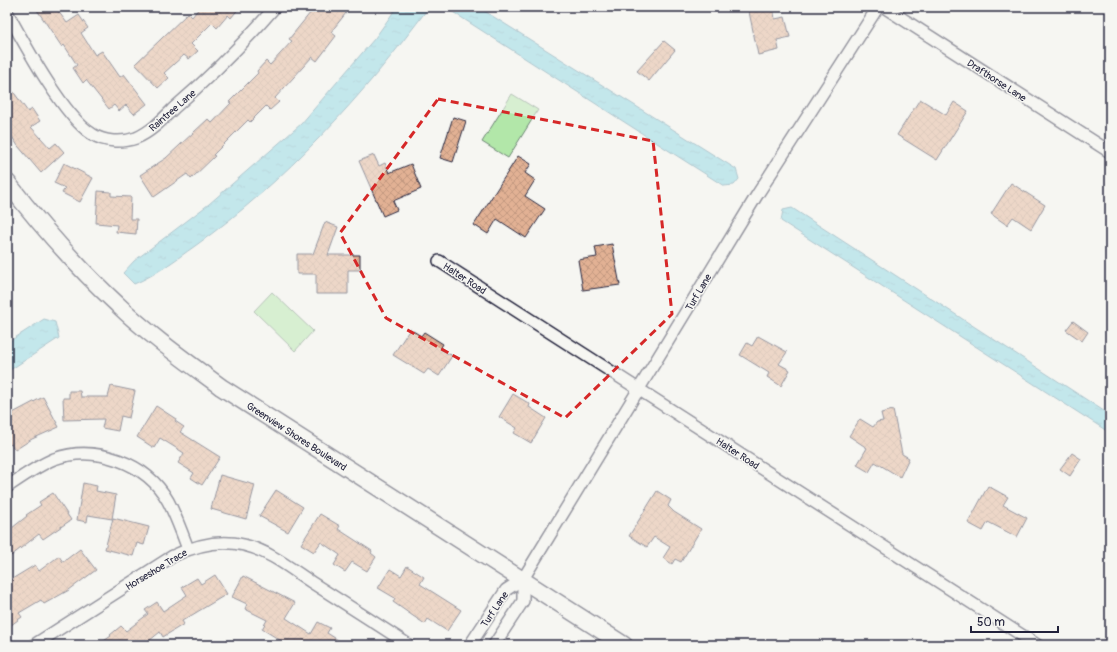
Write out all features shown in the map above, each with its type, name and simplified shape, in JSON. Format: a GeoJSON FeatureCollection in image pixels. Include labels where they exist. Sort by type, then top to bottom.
{"type":"FeatureCollection","features":[{"type":"Feature","properties":{"kind":"street","name":"Raintree Lane"},"geometry":{"type":"LineString","coordinates":[[7,12],[29,51],[75,120],[92,134],[109,140],[118,141],[136,138],[151,129],[220,67],[275,7]]}},
{"type":"Feature","properties":{"kind":"street","name":"Turf Lane"},"geometry":{"type":"LineString","coordinates":[[470,645],[506,590],[523,579],[757,195],[878,7]]}},
{"type":"Feature","properties":{"kind":"street","name":"Drafthorse Lane"},"geometry":{"type":"LineString","coordinates":[[884,7],[1110,152]]}},
{"type":"Feature","properties":{"kind":"street","name":"Greenview Shores Boulevard"},"geometry":{"type":"LineString","coordinates":[[7,182],[65,253],[117,305],[161,342],[221,387],[624,645]]}},
{"type":"Feature","properties":{"kind":"street","name":"Halter Road"},"geometry":{"type":"LineString","coordinates":[[439,261],[1037,645]]}},
{"type":"Feature","properties":{"kind":"street"},"geometry":{"type":"LineString","coordinates":[[7,487],[41,465],[64,457],[87,454],[119,460],[133,467],[158,487],[172,510],[188,549]]}},
{"type":"Feature","properties":{"kind":"street","name":"Horseshoe Trace"},"geometry":{"type":"LineString","coordinates":[[34,645],[173,556],[188,549],[209,544],[229,543],[260,550],[409,645]]}},
{"type":"Feature","properties":{"kind":"street","name":"Turf Lane"},"geometry":{"type":"LineString","coordinates":[[494,645],[523,601],[523,579]]}},
{"type":"Feature","properties":{"kind":"highlighted area"},"geometry":{"type":"Polygon","coordinates":[[[438,99],[653,141],[672,314],[565,418],[386,318],[340,233],[438,99]]]}},
{"type":"Feature","properties":{"kind":"green space"},"geometry":{"type":"Polygon","coordinates":[[[512,94],[538,110],[508,158],[482,142],[512,94]]]}},
{"type":"Feature","properties":{"kind":"green space"},"geometry":{"type":"Polygon","coordinates":[[[272,292],[313,331],[295,351],[254,311],[272,292]]]}},
{"type":"Feature","properties":{"kind":"water"},"geometry":{"type":"Polygon","coordinates":[[[397,7],[429,7],[377,73],[321,136],[261,194],[228,221],[165,267],[134,284],[123,273],[134,261],[209,204],[301,124],[375,38],[397,7]]]}},
{"type":"Feature","properties":{"kind":"water"},"geometry":{"type":"Polygon","coordinates":[[[445,7],[478,7],[736,169],[739,179],[734,185],[724,186],[445,7]]]}},
{"type":"Feature","properties":{"kind":"water"},"geometry":{"type":"Polygon","coordinates":[[[792,208],[1110,415],[1110,433],[781,221],[783,210],[792,208]]]}},
{"type":"Feature","properties":{"kind":"water"},"geometry":{"type":"Polygon","coordinates":[[[44,319],[55,322],[59,338],[7,372],[7,343],[44,319]]]}},
{"type":"Feature","properties":{"kind":"building"},"geometry":{"type":"Polygon","coordinates":[[[35,7],[55,7],[67,23],[79,15],[88,28],[81,33],[95,55],[102,51],[120,77],[124,74],[147,104],[134,114],[126,105],[119,111],[114,105],[109,109],[86,80],[83,83],[73,68],[77,65],[64,45],[62,47],[35,7]]]}},
{"type":"Feature","properties":{"kind":"building"},"geometry":{"type":"Polygon","coordinates":[[[200,7],[240,7],[231,18],[228,15],[217,28],[212,23],[191,44],[198,51],[189,59],[184,55],[164,73],[169,78],[158,88],[135,64],[188,13],[192,17],[200,7]]]}},
{"type":"Feature","properties":{"kind":"building"},"geometry":{"type":"Polygon","coordinates":[[[315,7],[338,7],[346,13],[331,32],[336,36],[317,61],[312,57],[275,98],[279,102],[270,110],[266,106],[250,122],[248,120],[213,155],[215,156],[191,179],[187,174],[154,197],[140,175],[166,158],[208,119],[212,123],[231,103],[229,102],[258,73],[257,71],[266,61],[270,65],[292,41],[289,39],[315,7]]]}},
{"type":"Feature","properties":{"kind":"building"},"geometry":{"type":"Polygon","coordinates":[[[748,7],[773,7],[775,19],[785,17],[790,37],[777,40],[779,50],[758,55],[748,7]]]}},
{"type":"Feature","properties":{"kind":"building"},"geometry":{"type":"Polygon","coordinates":[[[664,41],[675,50],[649,81],[637,71],[664,41]]]}},
{"type":"Feature","properties":{"kind":"building"},"geometry":{"type":"Polygon","coordinates":[[[7,83],[28,112],[32,109],[40,121],[31,127],[50,148],[56,143],[64,152],[41,173],[18,146],[7,129],[7,83]]]}},
{"type":"Feature","properties":{"kind":"building"},"geometry":{"type":"Polygon","coordinates":[[[920,99],[946,115],[954,102],[968,111],[937,160],[897,135],[920,99]]]}},
{"type":"Feature","properties":{"kind":"building"},"geometry":{"type":"Polygon","coordinates":[[[453,117],[466,121],[453,162],[440,158],[453,117]]]}},
{"type":"Feature","properties":{"kind":"building"},"geometry":{"type":"Polygon","coordinates":[[[374,155],[379,166],[385,163],[389,173],[411,164],[421,189],[393,201],[397,210],[383,216],[359,161],[374,155]]]}},
{"type":"Feature","properties":{"kind":"building"},"geometry":{"type":"Polygon","coordinates":[[[518,156],[531,164],[525,173],[535,180],[525,196],[545,209],[526,238],[497,219],[488,234],[474,225],[518,156]]]}},
{"type":"Feature","properties":{"kind":"building"},"geometry":{"type":"Polygon","coordinates":[[[64,163],[93,178],[80,202],[62,193],[65,188],[54,183],[64,163]]]}},
{"type":"Feature","properties":{"kind":"building"},"geometry":{"type":"Polygon","coordinates":[[[1011,183],[1045,205],[1031,229],[1013,217],[1007,225],[991,214],[1011,183]]]}},
{"type":"Feature","properties":{"kind":"building"},"geometry":{"type":"Polygon","coordinates":[[[98,191],[111,192],[111,196],[131,197],[130,219],[137,219],[136,234],[116,232],[117,225],[96,223],[98,191]]]}},
{"type":"Feature","properties":{"kind":"building"},"geometry":{"type":"Polygon","coordinates":[[[325,222],[338,227],[328,255],[360,255],[360,270],[348,270],[348,294],[316,294],[316,274],[297,274],[297,254],[313,254],[325,222]]]}},
{"type":"Feature","properties":{"kind":"building"},"geometry":{"type":"Polygon","coordinates":[[[612,244],[620,285],[583,290],[578,260],[597,257],[595,247],[612,244]]]}},
{"type":"Feature","properties":{"kind":"building"},"geometry":{"type":"Polygon","coordinates":[[[1073,321],[1088,332],[1082,341],[1066,330],[1073,321]]]}},
{"type":"Feature","properties":{"kind":"building"},"geometry":{"type":"Polygon","coordinates":[[[410,329],[421,336],[424,332],[443,344],[440,349],[452,356],[439,376],[428,369],[424,374],[393,355],[410,329]]]}},
{"type":"Feature","properties":{"kind":"building"},"geometry":{"type":"Polygon","coordinates":[[[758,336],[787,352],[779,364],[790,370],[781,386],[767,377],[769,373],[740,355],[747,343],[752,346],[758,336]]]}},
{"type":"Feature","properties":{"kind":"building"},"geometry":{"type":"Polygon","coordinates":[[[111,386],[135,391],[129,418],[121,416],[118,431],[102,428],[104,419],[64,420],[63,398],[69,398],[69,391],[80,391],[81,397],[108,397],[111,386]]]}},
{"type":"Feature","properties":{"kind":"building"},"geometry":{"type":"Polygon","coordinates":[[[513,394],[530,404],[529,407],[546,418],[531,443],[514,433],[517,428],[499,417],[513,394]]]}},
{"type":"Feature","properties":{"kind":"building"},"geometry":{"type":"Polygon","coordinates":[[[43,397],[59,427],[32,439],[15,450],[11,444],[7,447],[7,416],[43,397]]]}},
{"type":"Feature","properties":{"kind":"building"},"geometry":{"type":"Polygon","coordinates":[[[156,406],[176,419],[175,421],[184,427],[180,432],[220,457],[202,485],[191,478],[194,473],[178,463],[184,453],[160,438],[154,448],[137,437],[156,406]]]}},
{"type":"Feature","properties":{"kind":"building"},"geometry":{"type":"Polygon","coordinates":[[[893,410],[902,454],[909,458],[900,477],[875,462],[869,472],[857,465],[867,448],[849,436],[860,419],[873,427],[877,422],[883,421],[881,413],[893,410]]]}},
{"type":"Feature","properties":{"kind":"building"},"geometry":{"type":"Polygon","coordinates":[[[1072,453],[1081,459],[1070,476],[1060,469],[1072,453]]]}},
{"type":"Feature","properties":{"kind":"building"},"geometry":{"type":"Polygon","coordinates":[[[220,475],[255,485],[246,519],[211,509],[220,475]]]}},
{"type":"Feature","properties":{"kind":"building"},"geometry":{"type":"Polygon","coordinates":[[[83,483],[97,486],[96,491],[116,495],[112,519],[88,515],[87,522],[77,520],[83,483]]]}},
{"type":"Feature","properties":{"kind":"building"},"geometry":{"type":"Polygon","coordinates":[[[988,486],[1008,497],[1003,505],[1027,518],[1017,537],[988,522],[983,531],[968,523],[988,486]]]}},
{"type":"Feature","properties":{"kind":"building"},"geometry":{"type":"Polygon","coordinates":[[[276,490],[303,507],[288,532],[259,516],[276,490]]]}},
{"type":"Feature","properties":{"kind":"building"},"geometry":{"type":"Polygon","coordinates":[[[657,491],[671,500],[668,506],[674,512],[701,529],[681,562],[675,559],[672,564],[663,558],[670,547],[654,537],[647,547],[629,536],[657,491]]]}},
{"type":"Feature","properties":{"kind":"building"},"geometry":{"type":"Polygon","coordinates":[[[53,493],[71,520],[43,539],[39,534],[7,559],[7,532],[27,516],[26,515],[41,505],[39,502],[53,493]]]}},
{"type":"Feature","properties":{"kind":"building"},"geometry":{"type":"Polygon","coordinates":[[[320,514],[340,526],[338,529],[372,551],[371,553],[376,557],[367,571],[352,562],[345,572],[334,565],[340,555],[321,542],[314,552],[301,544],[320,514]]]}},
{"type":"Feature","properties":{"kind":"building"},"geometry":{"type":"Polygon","coordinates":[[[113,518],[149,527],[144,545],[137,543],[133,556],[105,549],[113,518]]]}},
{"type":"Feature","properties":{"kind":"building"},"geometry":{"type":"Polygon","coordinates":[[[80,549],[96,570],[69,590],[44,604],[41,600],[19,613],[22,617],[7,628],[7,582],[35,565],[39,571],[59,556],[63,562],[80,549]]]}},
{"type":"Feature","properties":{"kind":"building"},"geometry":{"type":"Polygon","coordinates":[[[407,566],[424,577],[420,584],[461,610],[447,631],[428,619],[425,624],[393,602],[395,598],[378,588],[390,569],[401,576],[407,566]]]}},
{"type":"Feature","properties":{"kind":"building"},"geometry":{"type":"Polygon","coordinates":[[[215,575],[227,594],[182,621],[184,624],[163,637],[160,632],[144,645],[98,645],[111,636],[110,635],[121,626],[126,631],[148,614],[145,610],[157,602],[163,611],[187,595],[182,587],[197,578],[201,584],[215,575]]]}},
{"type":"Feature","properties":{"kind":"building"},"geometry":{"type":"Polygon","coordinates":[[[243,576],[295,603],[286,618],[311,634],[318,622],[330,628],[327,633],[346,645],[288,645],[262,629],[267,620],[245,609],[247,604],[232,597],[243,576]]]}}]}
